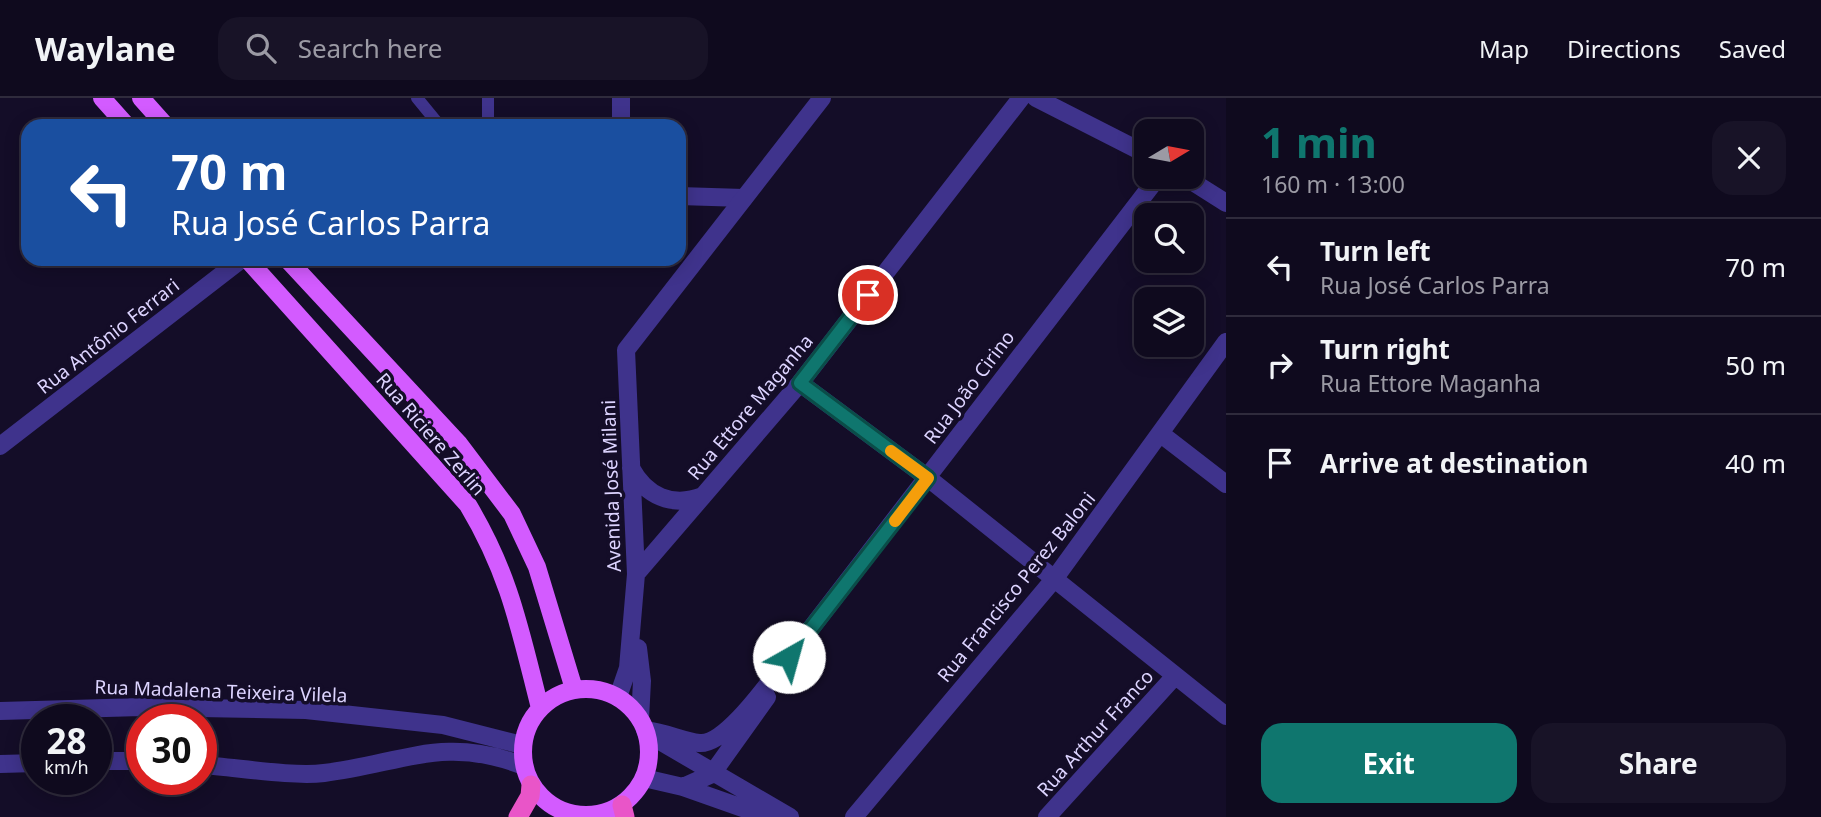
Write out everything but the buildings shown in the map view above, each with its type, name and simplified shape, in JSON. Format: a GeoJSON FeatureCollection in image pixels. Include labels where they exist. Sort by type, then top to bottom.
{"type":"FeatureCollection","features":[{"type":"Feature","properties":{"kind":"highway"},"geometry":{"type":"LineString","coordinates":[[518,817],[530,796],[531,785]]}},
{"type":"Feature","properties":{"kind":"main road"},"geometry":{"type":"LineString","coordinates":[[102,98],[121,119]]}},
{"type":"Feature","properties":{"kind":"main road"},"geometry":{"type":"LineString","coordinates":[[141,98],[160,119]]}},
{"type":"Feature","properties":{"kind":"main road","name":"Rua Riciere Zerlin"},"geometry":{"type":"LineString","coordinates":[[250,266],[468,505],[489,540],[509,585],[540,708]]}},
{"type":"Feature","properties":{"kind":"main road","name":"Rua Riciere Zerlin"},"geometry":{"type":"LineString","coordinates":[[293,266],[459,444],[512,514],[537,567],[574,689]]}},
{"type":"Feature","properties":{"kind":"main road"},"geometry":{"type":"LineString","coordinates":[[574,689],[597,689],[618,697],[644,727],[649,756],[644,778],[623,811],[593,815],[562,812],[545,801],[531,785],[524,766],[522,745],[528,725],[540,708],[555,696],[574,689]]}},
{"type":"Feature","properties":{"kind":"street"},"geometry":{"type":"LineString","coordinates":[[621,98],[621,119]]}},
{"type":"Feature","properties":{"kind":"street"},"geometry":{"type":"LineString","coordinates":[[686,196],[744,198],[822,98]]}},
{"type":"Feature","properties":{"kind":"street","name":"Rua Ettore Maganha"},"geometry":{"type":"LineString","coordinates":[[636,574],[800,383],[1021,98]]}},
{"type":"Feature","properties":{"kind":"street"},"geometry":{"type":"LineString","coordinates":[[1036,98],[1134,148]]}},
{"type":"Feature","properties":{"kind":"street","name":"Rua João Cirino"},"geometry":{"type":"LineString","coordinates":[[789,657],[1149,189]]}},
{"type":"Feature","properties":{"kind":"street"},"geometry":{"type":"LineString","coordinates":[[1204,189],[1226,203]]}},
{"type":"Feature","properties":{"kind":"street","name":"Avenida José Milani"},"geometry":{"type":"LineString","coordinates":[[618,697],[628,668],[636,574],[626,350],[744,198]]}},
{"type":"Feature","properties":{"kind":"street","name":"Rua Antônio Ferrari"},"geometry":{"type":"LineString","coordinates":[[3,438],[235,266]]}},
{"type":"Feature","properties":{"kind":"street","name":"Rua Francisco Perez Baloni"},"geometry":{"type":"LineString","coordinates":[[854,817],[1055,578],[1226,342]]}},
{"type":"Feature","properties":{"kind":"street"},"geometry":{"type":"LineString","coordinates":[[800,383],[928,478],[1226,716]]}},
{"type":"Feature","properties":{"kind":"street"},"geometry":{"type":"LineString","coordinates":[[1161,434],[1226,484]]}},
{"type":"Feature","properties":{"kind":"street"},"geometry":{"type":"LineString","coordinates":[[631,467],[640,484],[667,500],[685,503],[703,496]]}},
{"type":"Feature","properties":{"kind":"street","name":"Avenida José Milani"},"geometry":{"type":"LineString","coordinates":[[634,620],[642,681],[644,727]]}},
{"type":"Feature","properties":{"kind":"street"},"geometry":{"type":"LineString","coordinates":[[644,727],[701,743],[719,738],[789,657]]}},
{"type":"Feature","properties":{"kind":"street"},"geometry":{"type":"LineString","coordinates":[[683,788],[712,774],[754,719],[789,657]]}},
{"type":"Feature","properties":{"kind":"street","name":"Rua Arthur Franco"},"geometry":{"type":"LineString","coordinates":[[1047,817],[1174,677]]}},
{"type":"Feature","properties":{"kind":"street","name":"Rua Madalena Teixeira Vilela"},"geometry":{"type":"LineString","coordinates":[[0,711],[141,707],[306,710],[443,725],[522,745]]}},
{"type":"Feature","properties":{"kind":"street"},"geometry":{"type":"LineString","coordinates":[[644,727],[712,774],[790,817]]}},
{"type":"Feature","properties":{"kind":"street"},"geometry":{"type":"LineString","coordinates":[[217,766],[321,773],[458,749],[493,754],[524,766]]}},
{"type":"Feature","properties":{"kind":"street"},"geometry":{"type":"LineString","coordinates":[[0,764],[21,763]]}},
{"type":"Feature","properties":{"kind":"street"},"geometry":{"type":"LineString","coordinates":[[644,778],[683,788],[768,817]]}},
{"type":"Feature","properties":{"kind":"lane"},"geometry":{"type":"LineString","coordinates":[[417,98],[434,119]]}},
{"type":"Feature","properties":{"kind":"lane"},"geometry":{"type":"LineString","coordinates":[[488,98],[488,119]]}},
{"type":"Feature","properties":{"kind":"slow traffic"},"geometry":{"type":"LineString","coordinates":[[891,451],[928,478],[895,521]]}},
{"type":"Feature","properties":{"kind":"route"},"geometry":{"type":"LineString","coordinates":[[789,657],[928,478],[800,383],[868,295]]}}]}
